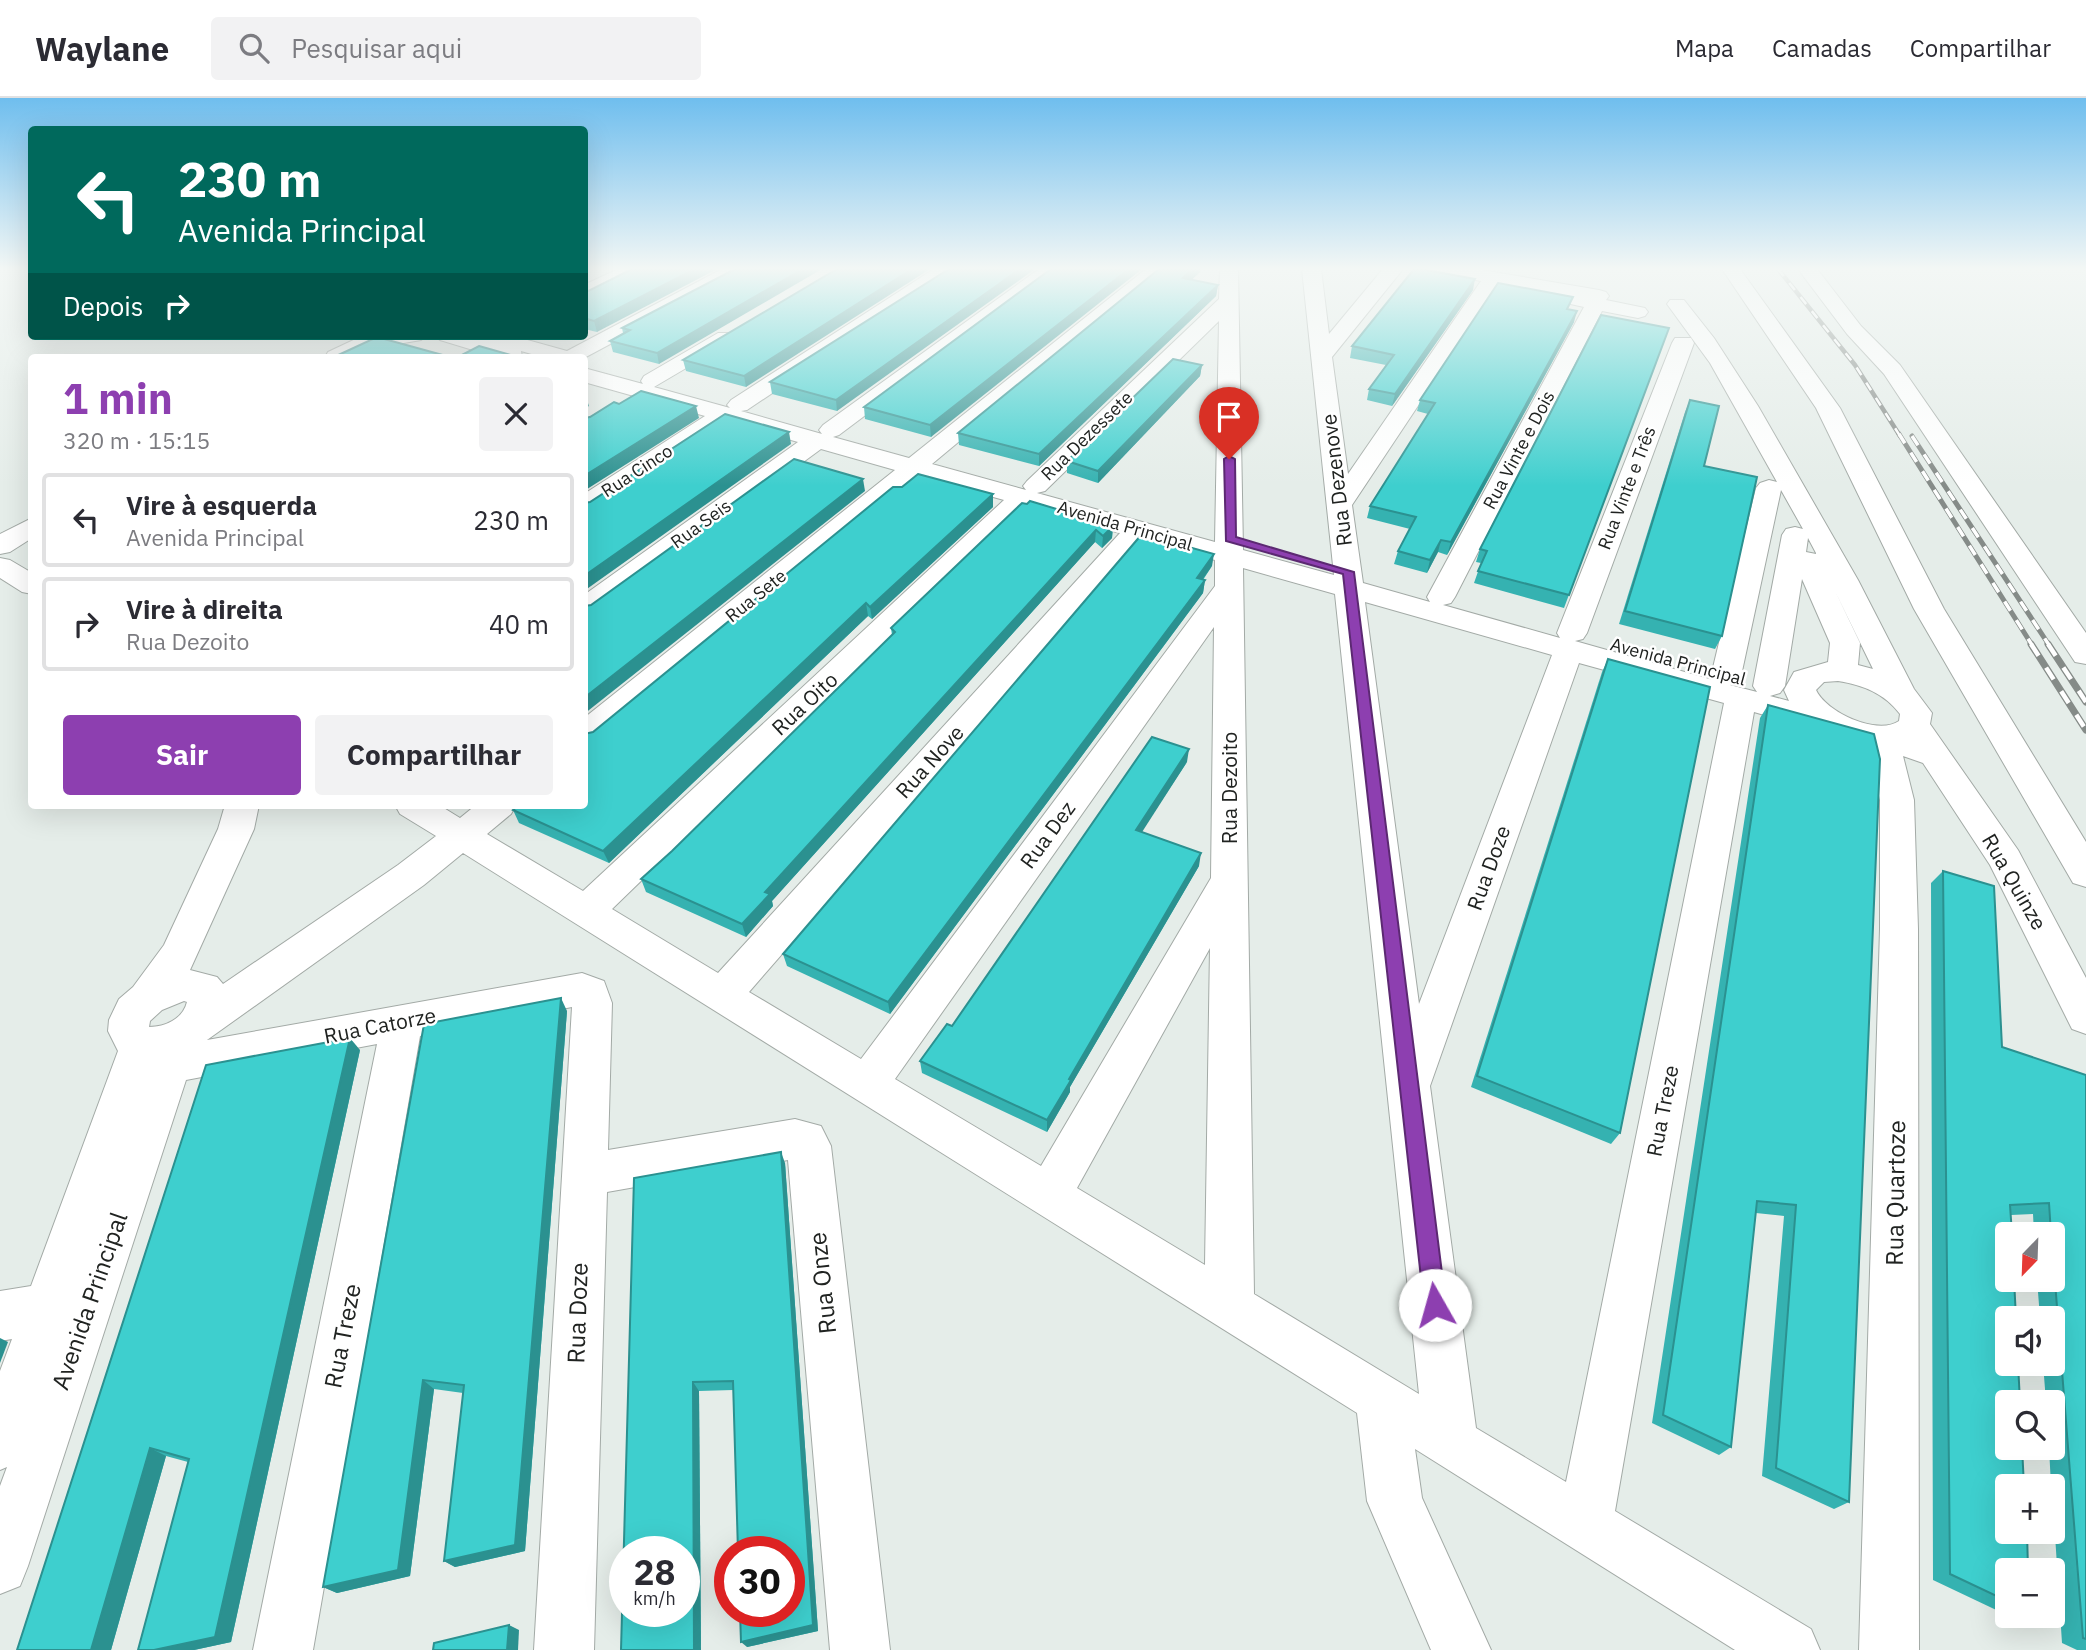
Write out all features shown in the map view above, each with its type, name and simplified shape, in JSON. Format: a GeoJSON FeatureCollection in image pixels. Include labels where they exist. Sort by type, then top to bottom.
{"type":"FeatureCollection","features":[{"type":"Feature","properties":{"kind":"street"},"geometry":{"type":"LineString","coordinates":[[341,354],[366,341]]}},
{"type":"Feature","properties":{"kind":"street"},"geometry":{"type":"LineString","coordinates":[[462,354],[485,341]]}},
{"type":"Feature","properties":{"kind":"street"},"geometry":{"type":"LineString","coordinates":[[494,341],[517,354]]}},
{"type":"Feature","properties":{"kind":"street"},"geometry":{"type":"LineString","coordinates":[[500,341],[553,354]]}},
{"type":"Feature","properties":{"kind":"street"},"geometry":{"type":"LineString","coordinates":[[577,354],[600,341]]}},
{"type":"Feature","properties":{"kind":"street"},"geometry":{"type":"LineString","coordinates":[[606,409],[718,341]]}},
{"type":"Feature","properties":{"kind":"street"},"geometry":{"type":"LineString","coordinates":[[732,409],[836,341]]}},
{"type":"Feature","properties":{"kind":"street"},"geometry":{"type":"LineString","coordinates":[[824,435],[952,341]]}},
{"type":"Feature","properties":{"kind":"street","name":"Rua Sete"},"geometry":{"type":"LineString","coordinates":[[588,732],[1068,341]]}},
{"type":"Feature","properties":{"kind":"street","name":"Rua Dezessete"},"geometry":{"type":"LineString","coordinates":[[1029,491],[1174,341]]}},
{"type":"Feature","properties":{"kind":"street","name":"Rua Dezoito"},"geometry":{"type":"LineString","coordinates":[[1229,341],[1229,1306]]}},
{"type":"Feature","properties":{"kind":"street","name":"Rua Dezenove"},"geometry":{"type":"LineString","coordinates":[[1320,341],[1451,1442]]}},
{"type":"Feature","properties":{"kind":"street"},"geometry":{"type":"LineString","coordinates":[[1322,356],[1334,341]]}},
{"type":"Feature","properties":{"kind":"street"},"geometry":{"type":"LineString","coordinates":[[1340,504],[1450,341]]}},
{"type":"Feature","properties":{"kind":"street","name":"Rua Vinte e Dois"},"geometry":{"type":"LineString","coordinates":[[1441,597],[1576,341]]}},
{"type":"Feature","properties":{"kind":"street"},"geometry":{"type":"LineString","coordinates":[[1701,341],[1709,348],[1758,426],[1863,613],[1900,693],[1916,713],[1909,739]]}},
{"type":"Feature","properties":{"kind":"street"},"geometry":{"type":"LineString","coordinates":[[1782,341],[1828,408],[1928,609],[2086,873]]}},
{"type":"Feature","properties":{"kind":"street"},"geometry":{"type":"LineString","coordinates":[[1865,341],[1892,370],[2086,655]]}},
{"type":"Feature","properties":{"kind":"street"},"geometry":{"type":"LineString","coordinates":[[1683,343],[1795,535],[1845,643],[1843,666],[1836,670]]}},
{"type":"Feature","properties":{"kind":"street","name":"Rua Vinte e Três"},"geometry":{"type":"LineString","coordinates":[[1571,641],[1683,343]]}},
{"type":"Feature","properties":{"kind":"street","name":"Avenida Principal"},"geometry":{"type":"LineString","coordinates":[[588,364],[645,385],[1029,491],[1230,560]]}},
{"type":"Feature","properties":{"kind":"street","name":"Avenida Principal"},"geometry":{"type":"LineString","coordinates":[[588,376],[645,385]]}},
{"type":"Feature","properties":{"kind":"street","name":"Rua Cinco"},"geometry":{"type":"LineString","coordinates":[[588,503],[732,409]]}},
{"type":"Feature","properties":{"kind":"street","name":"Rua Seis"},"geometry":{"type":"LineString","coordinates":[[588,606],[824,435]]}},
{"type":"Feature","properties":{"kind":"street"},"geometry":{"type":"LineString","coordinates":[[1745,686],[1769,488]]}},
{"type":"Feature","properties":{"kind":"street","name":"Avenida Principal"},"geometry":{"type":"LineString","coordinates":[[1029,491],[1230,560],[1441,597],[1571,641]]}},
{"type":"Feature","properties":{"kind":"street","name":"Rua Oito"},"geometry":{"type":"LineString","coordinates":[[586,911],[1029,491]]}},
{"type":"Feature","properties":{"kind":"street"},"geometry":{"type":"LineString","coordinates":[[0,546],[28,528]]}},
{"type":"Feature","properties":{"kind":"street","name":"Rua Nove"},"geometry":{"type":"LineString","coordinates":[[722,995],[1138,529]]}},
{"type":"Feature","properties":{"kind":"street"},"geometry":{"type":"LineString","coordinates":[[1745,686],[1795,535]]}},
{"type":"Feature","properties":{"kind":"street","name":"Rua Dez"},"geometry":{"type":"LineString","coordinates":[[867,1084],[1230,560]]}},
{"type":"Feature","properties":{"kind":"street"},"geometry":{"type":"LineString","coordinates":[[0,566],[28,584]]}},
{"type":"Feature","properties":{"kind":"street","name":"Avenida Principal"},"geometry":{"type":"LineString","coordinates":[[1350,580],[1745,686],[1828,722],[1909,739]]}},
{"type":"Feature","properties":{"kind":"street","name":"Rua Doze"},"geometry":{"type":"LineString","coordinates":[[1410,1086],[1571,641]]}},
{"type":"Feature","properties":{"kind":"street"},"geometry":{"type":"LineString","coordinates":[[1836,670],[1871,678],[1900,693]]}},
{"type":"Feature","properties":{"kind":"street","name":"Avenida Principal"},"geometry":{"type":"LineString","coordinates":[[1745,686],[1801,685],[1813,674],[1836,670]]}},
{"type":"Feature","properties":{"kind":"street"},"geometry":{"type":"LineString","coordinates":[[1801,685],[1806,704],[1828,722]]}},
{"type":"Feature","properties":{"kind":"street","name":"Rua Treze"},"geometry":{"type":"LineString","coordinates":[[1585,1525],[1745,686]]}},
{"type":"Feature","properties":{"kind":"street","name":"Rua Quinze"},"geometry":{"type":"LineString","coordinates":[[1909,739],[2006,859],[2082,1003]]}},
{"type":"Feature","properties":{"kind":"street","name":"Rua Quartoze"},"geometry":{"type":"LineString","coordinates":[[1889,1650],[1899,929],[1897,800],[1909,739]]}},
{"type":"Feature","properties":{"kind":"street","name":"Avenida Principal"},"geometry":{"type":"LineString","coordinates":[[0,1566],[69,1305],[179,1011],[241,809]]}},
{"type":"Feature","properties":{"kind":"street"},"geometry":{"type":"LineString","coordinates":[[419,809],[1790,1650]]}},
{"type":"Feature","properties":{"kind":"street"},"geometry":{"type":"LineString","coordinates":[[179,1011],[256,983],[411,875],[494,809]]}},
{"type":"Feature","properties":{"kind":"street"},"geometry":{"type":"LineString","coordinates":[[1048,1195],[1230,876]]}},
{"type":"Feature","properties":{"kind":"street","name":"Rua Doze"},"geometry":{"type":"LineString","coordinates":[[564,1650],[593,1003],[590,993],[582,989],[573,990]]}},
{"type":"Feature","properties":{"kind":"street","name":"Rua Catorze"},"geometry":{"type":"LineString","coordinates":[[179,1011],[402,1022],[573,990]]}},
{"type":"Feature","properties":{"kind":"street","name":"Rua Treze"},"geometry":{"type":"LineString","coordinates":[[283,1650],[402,1022]]}},
{"type":"Feature","properties":{"kind":"street","name":"Rua Onze"},"geometry":{"type":"LineString","coordinates":[[584,1175],[794,1139],[805,1140],[809,1146],[860,1650]]}},
{"type":"Feature","properties":{"kind":"street"},"geometry":{"type":"LineString","coordinates":[[0,1316],[69,1305]]}},
{"type":"Feature","properties":{"kind":"street","name":"Avenida Principal"},"geometry":{"type":"LineString","coordinates":[[0,1443],[69,1305]]}},
{"type":"Feature","properties":{"kind":"street"},"geometry":{"type":"LineString","coordinates":[[1381,1399],[1395,1502],[1461,1650]]}},
{"type":"Feature","properties":{"kind":"building"},"geometry":{"type":"Polygon","coordinates":[[[367,341],[393,341],[439,354],[340,354],[367,341]]]}},
{"type":"Feature","properties":{"kind":"building"},"geometry":{"type":"Polygon","coordinates":[[[612,341],[677,341],[657,353],[612,341]]]}},
{"type":"Feature","properties":{"kind":"building"},"geometry":{"type":"Polygon","coordinates":[[[714,341],[798,341],[744,376],[683,360],[714,341]]]}},
{"type":"Feature","properties":{"kind":"building"},"geometry":{"type":"Polygon","coordinates":[[[834,341],[918,341],[836,400],[770,382],[834,341]]]}},
{"type":"Feature","properties":{"kind":"building"},"geometry":{"type":"Polygon","coordinates":[[[953,341],[1037,341],[930,425],[864,407],[953,341]]]}},
{"type":"Feature","properties":{"kind":"building"},"geometry":{"type":"Polygon","coordinates":[[[1070,341],[1158,341],[1039,454],[958,433],[1070,341]]]}},
{"type":"Feature","properties":{"kind":"building"},"geometry":{"type":"Polygon","coordinates":[[[1356,341],[1432,341],[1395,394],[1369,389],[1394,355],[1352,346],[1356,341]]]}},
{"type":"Feature","properties":{"kind":"building"},"geometry":{"type":"Polygon","coordinates":[[[1459,341],[1560,341],[1451,542],[1441,540],[1430,560],[1398,551],[1416,517],[1370,506],[1435,403],[1420,400],[1459,341]]]}},
{"type":"Feature","properties":{"kind":"building"},"geometry":{"type":"Polygon","coordinates":[[[1587,341],[1664,341],[1569,595],[1478,571],[1487,551],[1480,549],[1587,341]]]}},
{"type":"Feature","properties":{"kind":"building"},"geometry":{"type":"Polygon","coordinates":[[[479,346],[507,354],[464,354],[479,346]]]}},
{"type":"Feature","properties":{"kind":"building"},"geometry":{"type":"Polygon","coordinates":[[[1173,359],[1202,365],[1098,471],[1067,461],[1173,359]]]}},
{"type":"Feature","properties":{"kind":"building"},"geometry":{"type":"Polygon","coordinates":[[[641,391],[696,406],[588,474],[588,417],[614,402],[619,404],[641,391]]]}},
{"type":"Feature","properties":{"kind":"building"},"geometry":{"type":"Polygon","coordinates":[[[1690,400],[1719,406],[1704,466],[1757,477],[1722,636],[1625,611],[1690,400]]]}},
{"type":"Feature","properties":{"kind":"building"},"geometry":{"type":"Polygon","coordinates":[[[725,414],[789,432],[588,573],[590,502],[725,414]]]}},
{"type":"Feature","properties":{"kind":"building"},"geometry":{"type":"Polygon","coordinates":[[[794,459],[863,479],[588,695],[588,605],[794,459]]]}},
{"type":"Feature","properties":{"kind":"building"},"geometry":{"type":"Polygon","coordinates":[[[918,474],[993,494],[870,607],[866,603],[603,851],[513,810],[588,809],[588,733],[593,732],[893,487],[902,487],[918,474]]]}},
{"type":"Feature","properties":{"kind":"building"},"geometry":{"type":"Polygon","coordinates":[[[1030,501],[1113,526],[1103,536],[1096,530],[765,892],[770,894],[742,924],[641,879],[895,632],[891,628],[1022,503],[1027,504],[1030,501]]]}},
{"type":"Feature","properties":{"kind":"building"},"geometry":{"type":"Polygon","coordinates":[[[1142,534],[1214,554],[1197,578],[1205,580],[888,1002],[783,954],[1142,534]]]}},
{"type":"Feature","properties":{"kind":"building"},"geometry":{"type":"Polygon","coordinates":[[[1608,659],[1710,687],[1620,1133],[1477,1076],[1608,659]]]}},
{"type":"Feature","properties":{"kind":"building"},"geometry":{"type":"Polygon","coordinates":[[[1768,705],[1874,734],[1880,759],[1849,1502],[1776,1468],[1796,1205],[1757,1201],[1731,1447],[1663,1415],[1768,705]]]}},
{"type":"Feature","properties":{"kind":"building"},"geometry":{"type":"Polygon","coordinates":[[[1152,737],[1189,749],[1136,830],[1201,853],[1047,1120],[920,1061],[947,1024],[952,1026],[1152,737]]]}},
{"type":"Feature","properties":{"kind":"building"},"geometry":{"type":"Polygon","coordinates":[[[1943,871],[1994,886],[2002,1047],[2086,1075],[2086,1639],[2083,1638],[2062,1376],[2065,1376],[2065,1306],[2057,1306],[2056,1292],[2065,1292],[2065,1222],[2050,1222],[2049,1203],[2010,1205],[2011,1222],[1995,1222],[1995,1292],[2015,1292],[2015,1306],[1995,1306],[1995,1376],[2019,1376],[2019,1390],[1995,1390],[1995,1460],[2023,1460],[2023,1474],[1995,1474],[1995,1544],[2027,1544],[2028,1558],[1995,1558],[1995,1595],[1950,1574],[1943,871]]]}},
{"type":"Feature","properties":{"kind":"building"},"geometry":{"type":"Polygon","coordinates":[[[561,998],[515,1545],[444,1561],[464,1385],[423,1380],[398,1570],[323,1587],[424,1024],[561,998]]]}},
{"type":"Feature","properties":{"kind":"building"},"geometry":{"type":"Polygon","coordinates":[[[350,1038],[215,1637],[154,1650],[138,1650],[189,1459],[150,1448],[91,1650],[17,1650],[206,1065],[350,1038]]]}},
{"type":"Feature","properties":{"kind":"building"},"geometry":{"type":"Polygon","coordinates":[[[781,1152],[813,1625],[805,1627],[805,1536],[738,1536],[733,1381],[693,1382],[694,1536],[624,1536],[634,1178],[781,1152]]]}},
{"type":"Feature","properties":{"kind":"building"},"geometry":{"type":"Polygon","coordinates":[[[509,1625],[507,1650],[433,1650],[434,1643],[509,1625]]]}},
{"type":"Feature","properties":{"kind":"building"},"geometry":{"type":"Polygon","coordinates":[[[622,1627],[694,1627],[694,1650],[621,1650],[622,1627]]]}},
{"type":"Feature","properties":{"kind":"building"},"geometry":{"type":"Polygon","coordinates":[[[740,1627],[805,1627],[741,1642],[740,1627]]]}},
{"type":"Feature","properties":{"kind":"railway"},"geometry":{"type":"LineString","coordinates":[[1836,341],[1855,365],[1900,436]]}},
{"type":"Feature","properties":{"kind":"railway"},"geometry":{"type":"LineString","coordinates":[[1899,434],[2032,645]]}},
{"type":"Feature","properties":{"kind":"railway"},"geometry":{"type":"LineString","coordinates":[[1912,436],[2049,645]]}},
{"type":"Feature","properties":{"kind":"railway"},"geometry":{"type":"LineString","coordinates":[[2031,644],[2086,730]]}},
{"type":"Feature","properties":{"kind":"railway"},"geometry":{"type":"LineString","coordinates":[[2048,644],[2086,702]]}},
{"type":"Feature","properties":{"kind":"route"},"geometry":{"type":"LineString","coordinates":[[1229,459],[1230,539],[1348,572],[1435,1305]]}}]}
